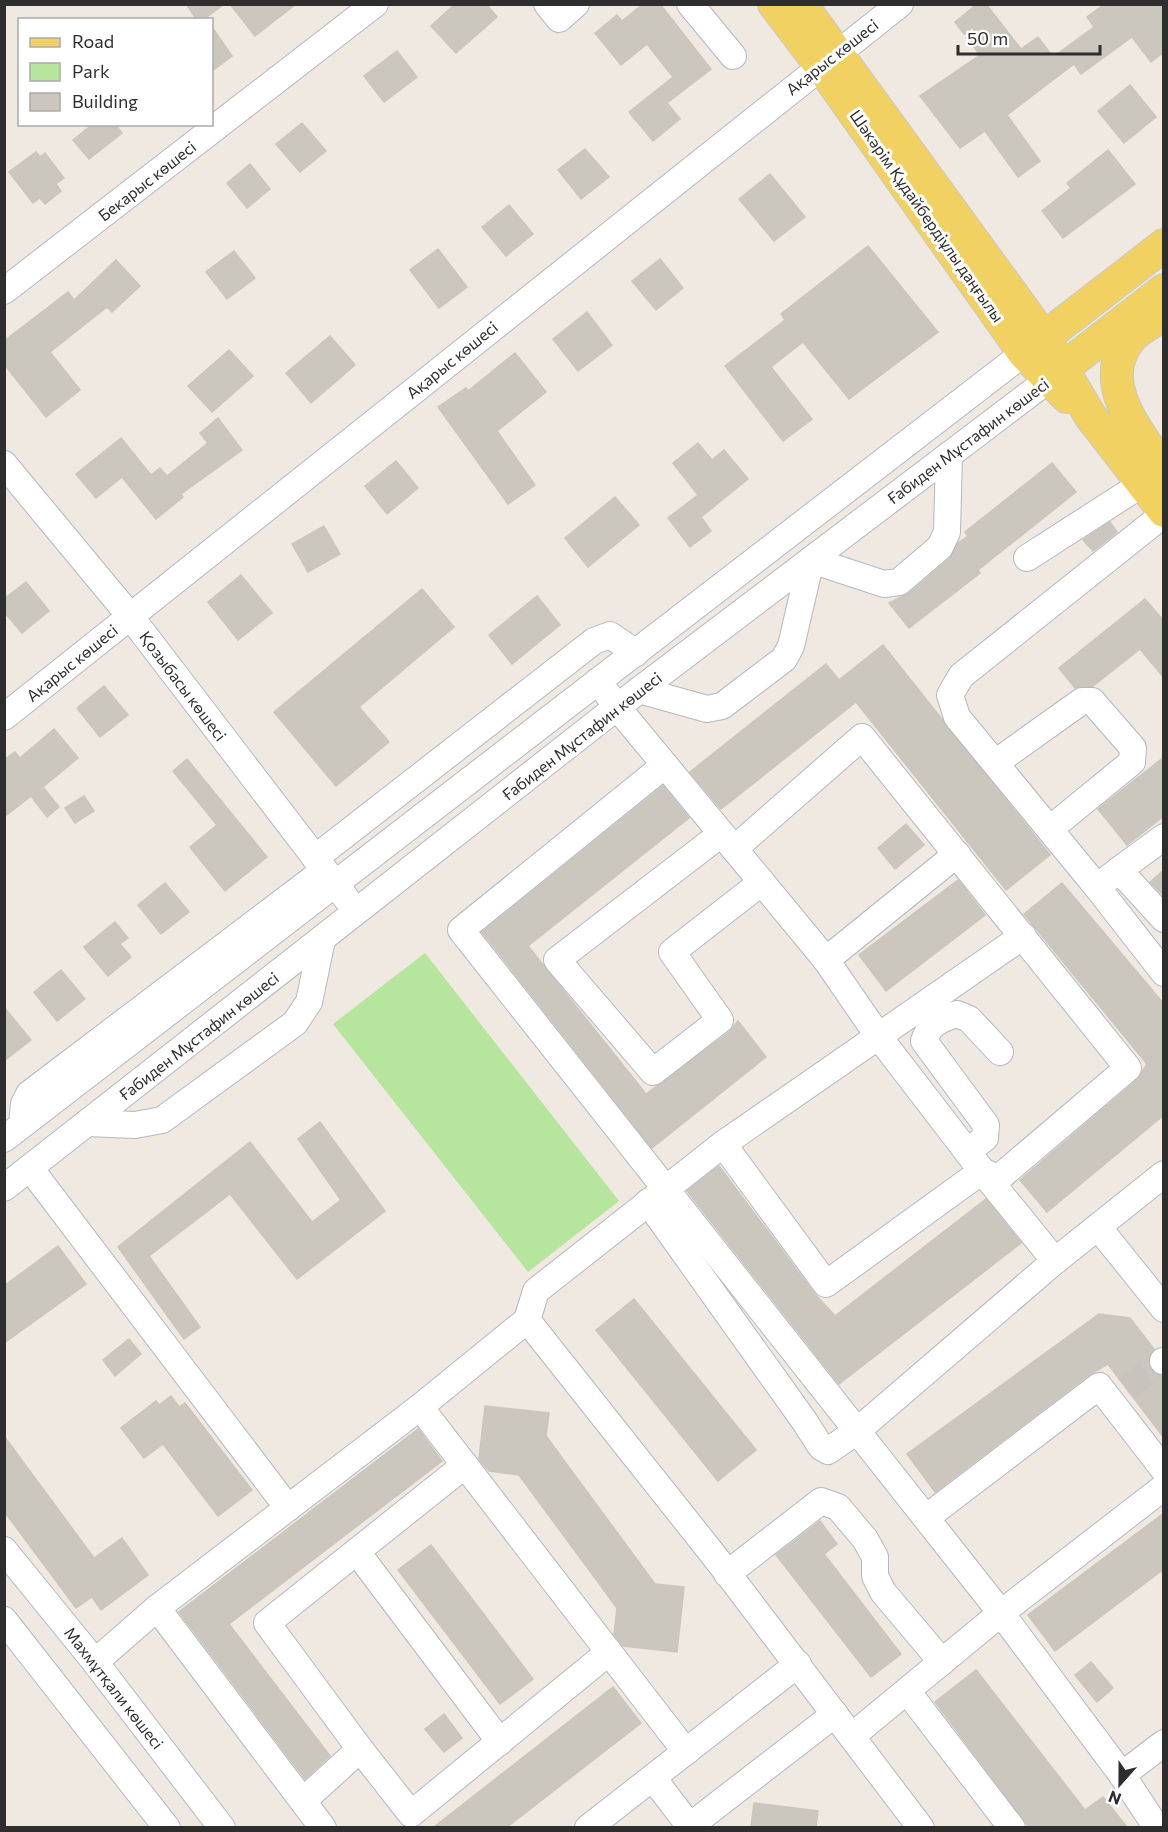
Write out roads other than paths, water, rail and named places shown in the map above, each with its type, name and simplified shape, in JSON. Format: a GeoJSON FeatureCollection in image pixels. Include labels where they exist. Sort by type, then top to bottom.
{"type":"FeatureCollection","features":[{"type":"Feature","properties":{"kind":"main road","name":"Шәкәрім Құдайбердіұлы даңғылы"},"geometry":{"type":"LineString","coordinates":[[774,4],[829,59]]}},
{"type":"Feature","properties":{"kind":"main road","name":"Шәкәрім Құдайбердіұлы даңғылы"},"geometry":{"type":"LineString","coordinates":[[801,4],[829,59],[1034,345],[1091,417],[1153,477],[1164,513]]}},
{"type":"Feature","properties":{"kind":"main road","name":"Ғабиден Мұстафин көшесі"},"geometry":{"type":"LineString","coordinates":[[1034,345],[1164,245]]}},
{"type":"Feature","properties":{"kind":"main road","name":"Ғабиден Мұстафин көшесі"},"geometry":{"type":"LineString","coordinates":[[1056,374],[1164,290]]}},
{"type":"Feature","properties":{"kind":"main road"},"geometry":{"type":"LineString","coordinates":[[1153,477],[1120,400],[1116,364],[1131,337],[1164,314]]}},
{"type":"Feature","properties":{"kind":"street","name":"Бекарыс көшесі"},"geometry":{"type":"LineString","coordinates":[[4,291],[375,4]]}},
{"type":"Feature","properties":{"kind":"street"},"geometry":{"type":"LineString","coordinates":[[547,4],[559,19],[576,4]]}},
{"type":"Feature","properties":{"kind":"street"},"geometry":{"type":"LineString","coordinates":[[690,4],[733,56]]}},
{"type":"Feature","properties":{"kind":"street","name":"Ақарыс көшесі"},"geometry":{"type":"LineString","coordinates":[[4,717],[900,4]]}},
{"type":"Feature","properties":{"kind":"street","name":"Ғабиден Мұстафин көшесі"},"geometry":{"type":"LineString","coordinates":[[14,1132],[138,1024],[325,871],[636,653],[1034,345]]}},
{"type":"Feature","properties":{"kind":"street","name":"Ғабиден Мұстафин көшесі"},"geometry":{"type":"LineString","coordinates":[[6,1189],[617,707],[1056,374]]}},
{"type":"Feature","properties":{"kind":"street"},"geometry":{"type":"LineString","coordinates":[[639,690],[707,709],[722,706],[740,693],[784,659],[791,646],[811,560],[884,584],[899,582],[940,547],[947,532],[949,455]]}},
{"type":"Feature","properties":{"kind":"street","name":"Қозыбасы көшесі"},"geometry":{"type":"LineString","coordinates":[[4,464],[130,616],[356,912]]}},
{"type":"Feature","properties":{"kind":"street"},"geometry":{"type":"LineString","coordinates":[[1027,558],[1153,477]]}},
{"type":"Feature","properties":{"kind":"street"},"geometry":{"type":"LineString","coordinates":[[1164,513],[961,676],[950,695],[957,717],[1097,887],[1164,973]]}},
{"type":"Feature","properties":{"kind":"street"},"geometry":{"type":"LineString","coordinates":[[325,871],[594,641],[610,634],[636,653]]}},
{"type":"Feature","properties":{"kind":"street"},"geometry":{"type":"LineString","coordinates":[[598,681],[826,960],[879,1037],[1055,1261]]}},
{"type":"Feature","properties":{"kind":"street"},"geometry":{"type":"LineString","coordinates":[[995,763],[1083,701],[1092,701],[1133,748],[1132,762],[1050,829]]}},
{"type":"Feature","properties":{"kind":"street"},"geometry":{"type":"LineString","coordinates":[[762,882],[672,952],[720,1020],[652,1072],[557,960],[728,842],[862,737],[1128,1068],[1001,1176],[993,1176],[975,1162]]}},
{"type":"Feature","properties":{"kind":"street"},"geometry":{"type":"LineString","coordinates":[[665,765],[461,930],[657,1196],[821,1448],[833,1450],[857,1431],[1055,1261],[1164,1174]]}},
{"type":"Feature","properties":{"kind":"street"},"geometry":{"type":"LineString","coordinates":[[1097,887],[1164,837]]}},
{"type":"Feature","properties":{"kind":"street"},"geometry":{"type":"LineString","coordinates":[[826,960],[957,854]]}},
{"type":"Feature","properties":{"kind":"street"},"geometry":{"type":"LineString","coordinates":[[1119,870],[1164,919]]}},
{"type":"Feature","properties":{"kind":"street"},"geometry":{"type":"LineString","coordinates":[[95,1662],[157,1608],[420,1407],[527,1320],[536,1292],[723,1144],[1023,936]]}},
{"type":"Feature","properties":{"kind":"street"},"geometry":{"type":"LineString","coordinates":[[87,1123],[135,1125],[162,1120],[295,1023],[309,1002],[322,940]]}},
{"type":"Feature","properties":{"kind":"street"},"geometry":{"type":"LineString","coordinates":[[723,1144],[826,1284],[975,1162],[985,1138],[986,1125],[924,1041],[935,1022],[957,1014],[969,1019],[1000,1052]]}},
{"type":"Feature","properties":{"kind":"street"},"geometry":{"type":"LineString","coordinates":[[30,1168],[288,1508]]}},
{"type":"Feature","properties":{"kind":"street"},"geometry":{"type":"LineString","coordinates":[[657,1196],[927,1517],[1122,1775],[1157,1827]]}},
{"type":"Feature","properties":{"kind":"street"},"geometry":{"type":"LineString","coordinates":[[1098,1227],[1164,1310]]}},
{"type":"Feature","properties":{"kind":"street"},"geometry":{"type":"LineString","coordinates":[[527,1320],[798,1664],[921,1827]]}},
{"type":"Feature","properties":{"kind":"street"},"geometry":{"type":"LineString","coordinates":[[927,1517],[1099,1386],[1118,1395],[1164,1470]]}},
{"type":"Feature","properties":{"kind":"street"},"geometry":{"type":"LineString","coordinates":[[420,1407],[686,1752]]}},
{"type":"Feature","properties":{"kind":"street"},"geometry":{"type":"LineString","coordinates":[[465,1465],[267,1623],[360,1749],[411,1814],[609,1653]]}},
{"type":"Feature","properties":{"kind":"street"},"geometry":{"type":"LineString","coordinates":[[852,1737],[1001,1613],[1164,1487]]}},
{"type":"Feature","properties":{"kind":"street"},"geometry":{"type":"LineString","coordinates":[[727,1574],[821,1501],[838,1507],[865,1539],[875,1557],[875,1576],[883,1592],[942,1662]]}},
{"type":"Feature","properties":{"kind":"street","name":"Махмұтқали көшесі"},"geometry":{"type":"LineString","coordinates":[[4,1550],[95,1662],[222,1827]]}},
{"type":"Feature","properties":{"kind":"street"},"geometry":{"type":"LineString","coordinates":[[357,1552],[500,1742]]}},
{"type":"Feature","properties":{"kind":"street"},"geometry":{"type":"LineString","coordinates":[[157,1608],[323,1827]]}},
{"type":"Feature","properties":{"kind":"street"},"geometry":{"type":"LineString","coordinates":[[4,1620],[167,1827]]}},
{"type":"Feature","properties":{"kind":"street"},"geometry":{"type":"LineString","coordinates":[[588,1827],[798,1664]]}},
{"type":"Feature","properties":{"kind":"street"},"geometry":{"type":"LineString","coordinates":[[907,1691],[1012,1827]]}},
{"type":"Feature","properties":{"kind":"street"},"geometry":{"type":"LineString","coordinates":[[653,1778],[690,1827],[835,1714]]}},
{"type":"Feature","properties":{"kind":"street"},"geometry":{"type":"LineString","coordinates":[[1122,1775],[1164,1743]]}},
{"type":"Feature","properties":{"kind":"street"},"geometry":{"type":"LineString","coordinates":[[303,1801],[360,1749]]}},
{"type":"Feature","properties":{"kind":"tunnel"},"geometry":{"type":"LineString","coordinates":[[1126,1389],[1163,1361]]}}]}
